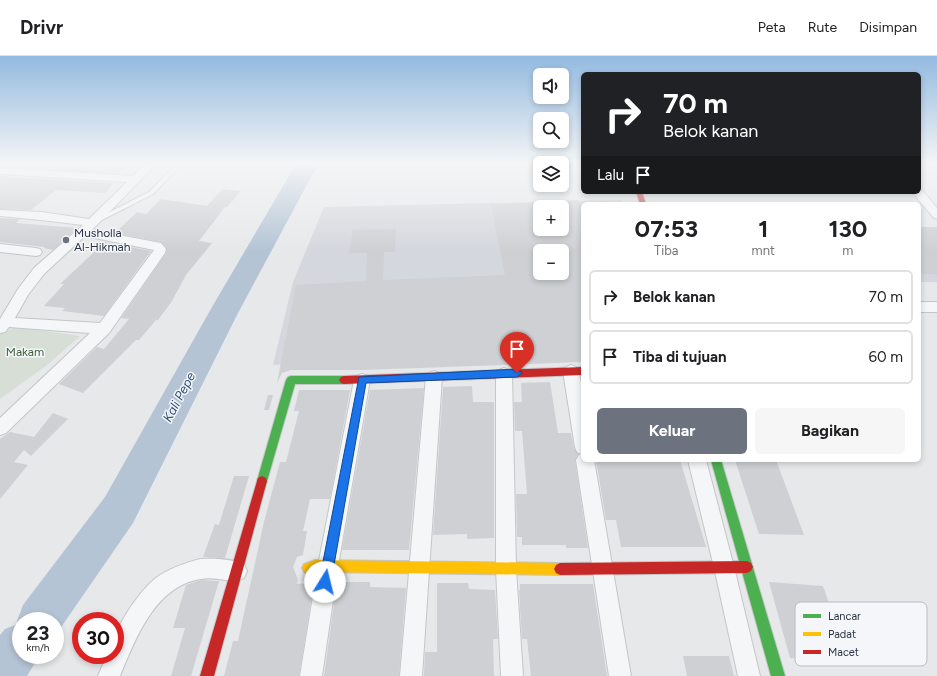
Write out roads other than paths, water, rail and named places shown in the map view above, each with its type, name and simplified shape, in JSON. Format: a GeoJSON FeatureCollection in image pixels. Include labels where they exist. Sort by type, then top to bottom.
{"type":"FeatureCollection","features":[{"type":"Feature","properties":{"kind":"street"},"geometry":{"type":"LineString","coordinates":[[104,329],[3,325],[23,292],[39,271],[87,228],[122,193]]}},
{"type":"Feature","properties":{"kind":"street"},"geometry":{"type":"LineString","coordinates":[[920,194],[937,215]]}},
{"type":"Feature","properties":{"kind":"street"},"geometry":{"type":"LineString","coordinates":[[0,214],[40,216],[160,249],[159,253],[104,329],[0,428]]}},
{"type":"Feature","properties":{"kind":"street"},"geometry":{"type":"LineString","coordinates":[[0,248],[36,252]]}},
{"type":"Feature","properties":{"kind":"street"},"geometry":{"type":"LineString","coordinates":[[921,307],[937,307]]}},
{"type":"Feature","properties":{"kind":"street"},"geometry":{"type":"LineString","coordinates":[[207,676],[289,383],[295,380],[362,380],[577,371],[581,422]]}},
{"type":"Feature","properties":{"kind":"street"},"geometry":{"type":"LineString","coordinates":[[504,374],[506,569],[512,676]]}},
{"type":"Feature","properties":{"kind":"street"},"geometry":{"type":"LineString","coordinates":[[411,676],[418,566],[434,377]]}},
{"type":"Feature","properties":{"kind":"street"},"geometry":{"type":"LineString","coordinates":[[311,676],[328,566],[362,380]]}},
{"type":"Feature","properties":{"kind":"street"},"geometry":{"type":"LineString","coordinates":[[585,462],[620,676]]}},
{"type":"Feature","properties":{"kind":"street"},"geometry":{"type":"LineString","coordinates":[[698,462],[749,676]]}},
{"type":"Feature","properties":{"kind":"street"},"geometry":{"type":"LineString","coordinates":[[717,462],[778,676]]}},
{"type":"Feature","properties":{"kind":"street"},"geometry":{"type":"LineString","coordinates":[[308,568],[328,566],[418,566],[506,569],[747,567]]}},
{"type":"Feature","properties":{"kind":"street"},"geometry":{"type":"LineString","coordinates":[[109,676],[131,627],[150,597],[167,582],[185,572],[202,568],[237,571]]}},
{"type":"Feature","properties":{"kind":"lane"},"geometry":{"type":"LineString","coordinates":[[87,228],[151,193]]}},
{"type":"Feature","properties":{"kind":"waterway","name":"Kali Pepe"},"geometry":{"type":"LineString","coordinates":[[45,612],[119,510],[222,315],[291,193]]}},
{"type":"Feature","properties":{"kind":"waterway","name":"Kali Pepe"},"geometry":{"type":"LineString","coordinates":[[0,674],[12,657]]}},
{"type":"Feature","properties":{"kind":"place","name":"Musholla Al-Hikmah"},"geometry":{"type":"Point","coordinates":[66,240]}},
{"type":"Feature","properties":{"kind":"park label","name":"Makam"},"geometry":{"type":"Point","coordinates":[25,352]}}]}
